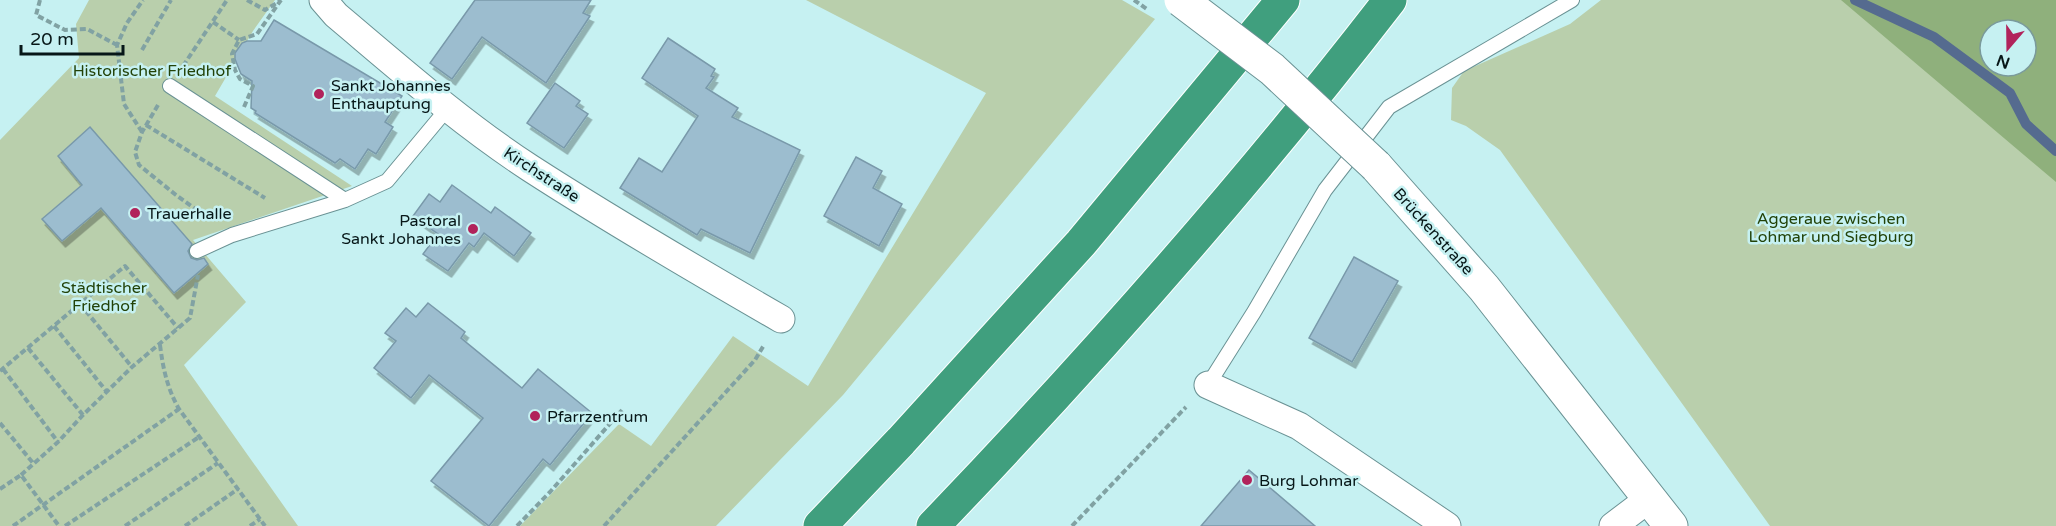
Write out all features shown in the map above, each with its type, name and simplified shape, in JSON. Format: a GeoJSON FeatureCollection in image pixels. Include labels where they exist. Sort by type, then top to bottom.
{"type":"FeatureCollection","features":[{"type":"Feature","properties":{"kind":"highway"},"geometry":{"type":"LineString","coordinates":[[820,526],[901,441],[1081,243],[1283,0]]}},
{"type":"Feature","properties":{"kind":"highway"},"geometry":{"type":"LineString","coordinates":[[933,526],[1154,287],[1339,66],[1390,0]]}},
{"type":"Feature","properties":{"kind":"street","name":"Kirchstraße"},"geometry":{"type":"LineString","coordinates":[[323,0],[336,15],[447,109],[529,168],[658,248],[781,319]]}},
{"type":"Feature","properties":{"kind":"street","name":"Brückenstraße"},"geometry":{"type":"LineString","coordinates":[[1181,0],[1272,69],[1376,166],[1484,288],[1671,526]]}},
{"type":"Feature","properties":{"kind":"street"},"geometry":{"type":"LineString","coordinates":[[1208,385],[1299,426],[1447,526]]}},
{"type":"Feature","properties":{"kind":"street"},"geometry":{"type":"LineString","coordinates":[[1613,526],[1650,498]]}},
{"type":"Feature","properties":{"kind":"lane"},"geometry":{"type":"LineString","coordinates":[[1208,385],[1254,312],[1325,190],[1389,107],[1572,0]]}},
{"type":"Feature","properties":{"kind":"lane"},"geometry":{"type":"LineString","coordinates":[[170,86],[345,200]]}},
{"type":"Feature","properties":{"kind":"lane"},"geometry":{"type":"LineString","coordinates":[[197,251],[232,235],[345,200],[387,181],[447,109]]}},
{"type":"Feature","properties":{"kind":"path"},"geometry":{"type":"LineString","coordinates":[[40,0],[36,15],[65,30],[87,30],[117,45]]}},
{"type":"Feature","properties":{"kind":"path"},"geometry":{"type":"LineString","coordinates":[[143,0],[127,23],[117,45],[124,104],[142,132],[135,152],[139,165],[232,235]]}},
{"type":"Feature","properties":{"kind":"path"},"geometry":{"type":"LineString","coordinates":[[142,50],[171,0]]}},
{"type":"Feature","properties":{"kind":"path"},"geometry":{"type":"LineString","coordinates":[[170,86],[227,0]]}},
{"type":"Feature","properties":{"kind":"path"},"geometry":{"type":"LineString","coordinates":[[247,0],[265,10],[281,0]]}},
{"type":"Feature","properties":{"kind":"path"},"geometry":{"type":"LineString","coordinates":[[244,109],[253,86],[240,79],[232,54],[239,40],[257,34],[281,0]]}},
{"type":"Feature","properties":{"kind":"path"},"geometry":{"type":"LineString","coordinates":[[213,22],[239,40]]}},
{"type":"Feature","properties":{"kind":"path"},"geometry":{"type":"LineString","coordinates":[[146,125],[268,200],[262,206]]}},
{"type":"Feature","properties":{"kind":"path"},"geometry":{"type":"LineString","coordinates":[[58,442],[2,370],[125,266],[178,328]]}},
{"type":"Feature","properties":{"kind":"path"},"geometry":{"type":"LineString","coordinates":[[0,489],[21,475],[58,442],[132,368],[190,318],[199,272]]}},
{"type":"Feature","properties":{"kind":"path"},"geometry":{"type":"LineString","coordinates":[[80,304],[132,368]]}},
{"type":"Feature","properties":{"kind":"path"},"geometry":{"type":"LineString","coordinates":[[604,526],[755,360],[781,319]]}},
{"type":"Feature","properties":{"kind":"path"},"geometry":{"type":"LineString","coordinates":[[54,326],[107,392]]}},
{"type":"Feature","properties":{"kind":"path"},"geometry":{"type":"LineString","coordinates":[[160,344],[169,392],[178,409],[265,526]]}},
{"type":"Feature","properties":{"kind":"path"},"geometry":{"type":"LineString","coordinates":[[28,348],[83,415]]}},
{"type":"Feature","properties":{"kind":"path"},"geometry":{"type":"LineString","coordinates":[[1072,526],[1208,385]]}},
{"type":"Feature","properties":{"kind":"path"},"geometry":{"type":"LineString","coordinates":[[13,526],[178,409]]}},
{"type":"Feature","properties":{"kind":"path"},"geometry":{"type":"LineString","coordinates":[[517,526],[622,410]]}},
{"type":"Feature","properties":{"kind":"path"},"geometry":{"type":"LineString","coordinates":[[0,423],[33,463]]}},
{"type":"Feature","properties":{"kind":"path"},"geometry":{"type":"LineString","coordinates":[[65,526],[199,437]]}},
{"type":"Feature","properties":{"kind":"path"},"geometry":{"type":"LineString","coordinates":[[125,526],[218,463]]}},
{"type":"Feature","properties":{"kind":"path"},"geometry":{"type":"LineString","coordinates":[[21,475],[59,526]]}},
{"type":"Feature","properties":{"kind":"path"},"geometry":{"type":"LineString","coordinates":[[185,526],[238,489]]}},
{"type":"Feature","properties":{"kind":"path"},"geometry":{"type":"LineString","coordinates":[[250,526],[260,519]]}},
{"type":"Feature","properties":{"kind":"green space","name":"Städtischer Friedhof"},"geometry":{"type":"Polygon","coordinates":[[[89,0],[275,0],[253,31],[215,96],[352,186],[193,240],[246,302],[184,365],[298,526],[0,526],[0,140],[79,58],[76,24],[89,0]]]}},
{"type":"Feature","properties":{"kind":"green space"},"geometry":{"type":"Polygon","coordinates":[[[806,0],[1122,0],[1155,19],[843,395],[716,526],[520,526],[619,424],[651,446],[733,336],[808,386],[986,93],[806,0]]]}},
{"type":"Feature","properties":{"kind":"green space","name":"Aggeraue zwischen Lohmar und Siegburg"},"geometry":{"type":"Polygon","coordinates":[[[1601,0],[1868,0],[1978,74],[1978,78],[1983,78],[2056,127],[2056,526],[1770,526],[1500,150],[1466,126],[1451,120],[1452,88],[1464,71],[1570,24],[1601,0]]]}},
{"type":"Feature","properties":{"kind":"green space"},"geometry":{"type":"Polygon","coordinates":[[[1841,0],[2056,0],[2056,182],[1841,0]]]}},
{"type":"Feature","properties":{"kind":"building"},"geometry":{"type":"Polygon","coordinates":[[[475,0],[591,0],[583,13],[590,16],[546,83],[482,37],[452,79],[430,63],[475,0]]]}},
{"type":"Feature","properties":{"kind":"building","name":"Sankt Johannes Enthauptung"},"geometry":{"type":"Polygon","coordinates":[[[274,20],[402,96],[385,122],[393,127],[376,154],[368,149],[355,169],[340,159],[335,163],[255,113],[256,111],[251,108],[252,81],[241,74],[235,53],[242,43],[261,41],[274,20]]]}},
{"type":"Feature","properties":{"kind":"building"},"geometry":{"type":"Polygon","coordinates":[[[668,38],[715,69],[711,76],[714,77],[706,88],[738,108],[732,117],[800,150],[750,253],[701,229],[697,235],[620,188],[639,158],[662,172],[698,116],[642,78],[668,38]]]}},
{"type":"Feature","properties":{"kind":"building"},"geometry":{"type":"Polygon","coordinates":[[[555,83],[580,101],[576,106],[588,114],[564,148],[527,123],[555,83]]]}},
{"type":"Feature","properties":{"kind":"building","name":"Trauerhalle"},"geometry":{"type":"Polygon","coordinates":[[[90,127],[192,244],[188,251],[191,258],[197,260],[204,258],[208,264],[174,293],[101,208],[62,241],[42,219],[82,185],[58,156],[90,127]]]}},
{"type":"Feature","properties":{"kind":"building"},"geometry":{"type":"Polygon","coordinates":[[[856,157],[882,171],[873,188],[902,204],[879,246],[824,216],[856,157]]]}},
{"type":"Feature","properties":{"kind":"building","name":"Pastoral Sankt Johannes"},"geometry":{"type":"Polygon","coordinates":[[[452,185],[491,213],[495,207],[531,233],[514,256],[484,233],[474,247],[469,243],[448,271],[423,254],[438,234],[413,216],[429,194],[440,202],[452,185]]]}},
{"type":"Feature","properties":{"kind":"building"},"geometry":{"type":"Polygon","coordinates":[[[1354,257],[1398,281],[1352,362],[1309,338],[1354,257]]]}},
{"type":"Feature","properties":{"kind":"building","name":"Pfarrzentrum"},"geometry":{"type":"Polygon","coordinates":[[[428,303],[465,332],[461,338],[522,388],[538,369],[592,413],[550,465],[543,459],[489,526],[431,481],[483,418],[429,375],[411,398],[374,368],[396,341],[385,333],[406,308],[416,317],[428,303]]]}},
{"type":"Feature","properties":{"kind":"building"},"geometry":{"type":"Polygon","coordinates":[[[1249,470],[1315,526],[1201,526],[1249,470]]]}},
{"type":"Feature","properties":{"kind":"waterway"},"geometry":{"type":"LineString","coordinates":[[1855,0],[1934,37],[2010,93],[2026,124],[2056,151]]}},
{"type":"Feature","properties":{"kind":"place","name":"Sankt Johannes Enthauptung"},"geometry":{"type":"Point","coordinates":[319,94]}},
{"type":"Feature","properties":{"kind":"place","name":"Trauerhalle"},"geometry":{"type":"Point","coordinates":[135,213]}},
{"type":"Feature","properties":{"kind":"place","name":"Pastoral Sankt Johannes"},"geometry":{"type":"Point","coordinates":[473,229]}},
{"type":"Feature","properties":{"kind":"place","name":"Pfarrzentrum"},"geometry":{"type":"Point","coordinates":[535,416]}},
{"type":"Feature","properties":{"kind":"place","name":"Burg Lohmar"},"geometry":{"type":"Point","coordinates":[1247,480]}},
{"type":"Feature","properties":{"kind":"park label","name":"Historischer Friedhof"},"geometry":{"type":"Point","coordinates":[152,70]}}]}
